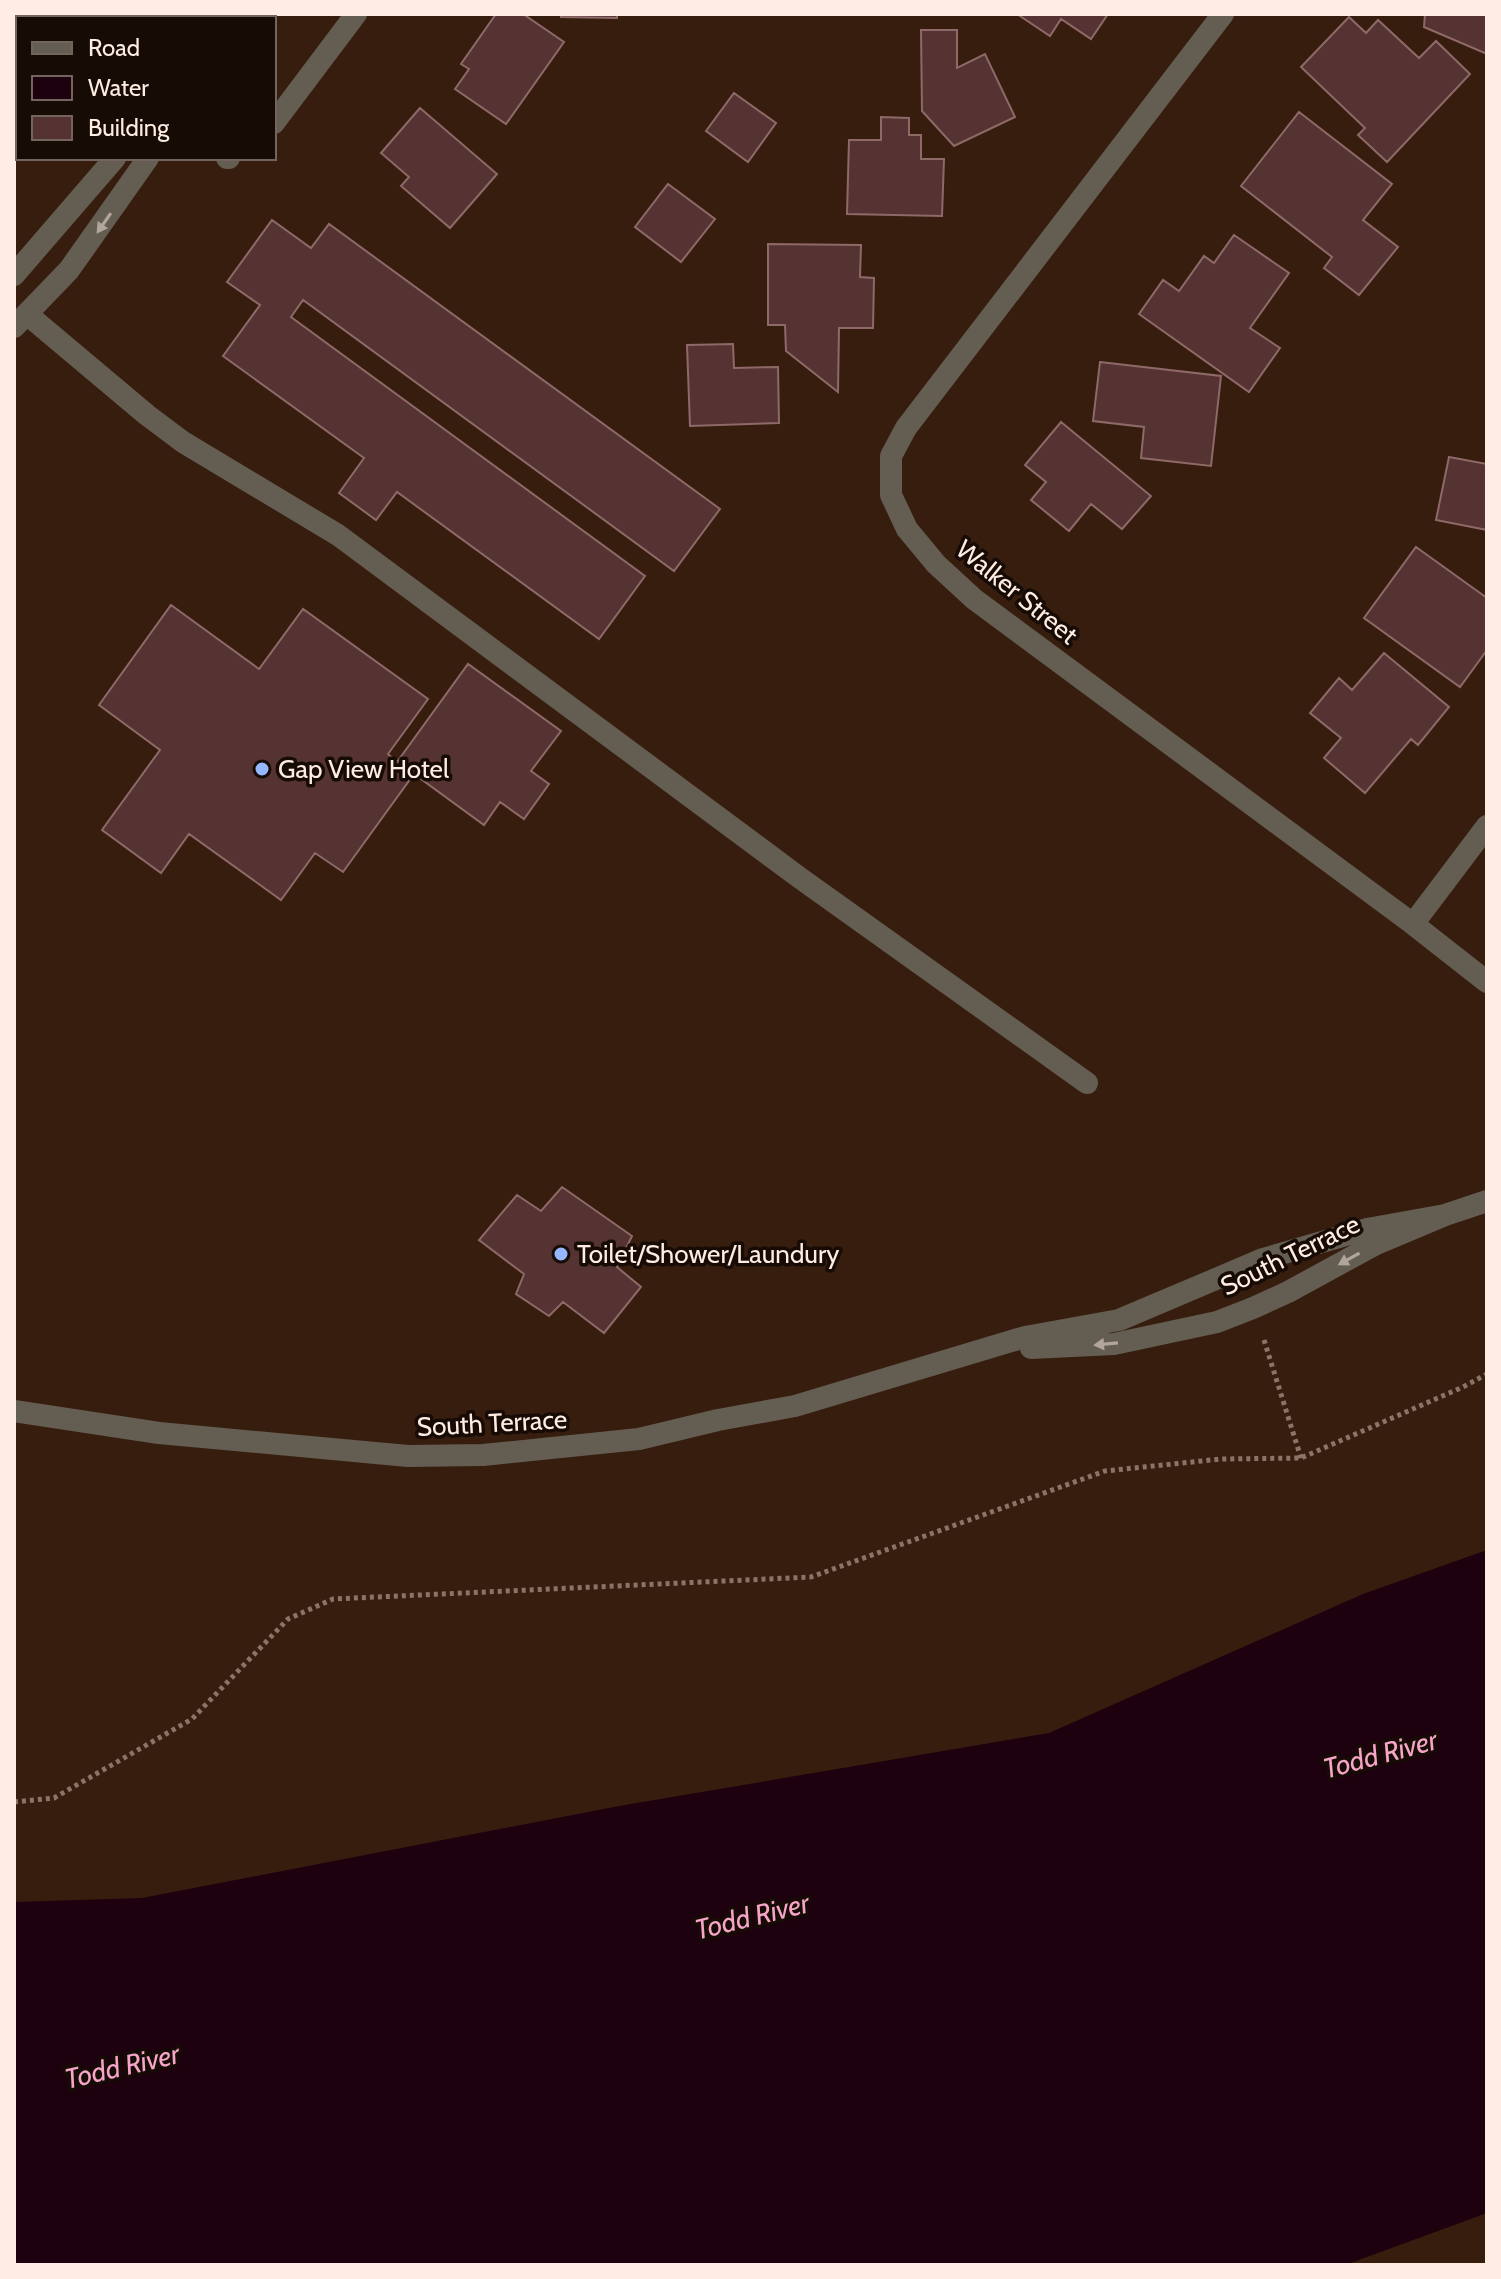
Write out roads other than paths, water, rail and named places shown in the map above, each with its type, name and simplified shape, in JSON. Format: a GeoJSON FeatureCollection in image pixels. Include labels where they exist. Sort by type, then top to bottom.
{"type":"FeatureCollection","features":[{"type":"Feature","properties":{"kind":"street"},"geometry":{"type":"LineString","coordinates":[[276,120],[356,14]]}},
{"type":"Feature","properties":{"kind":"street","name":"Walker Street"},"geometry":{"type":"LineString","coordinates":[[1223,14],[906,428],[891,456],[891,495],[907,529],[936,564],[974,599],[1487,982]]}},
{"type":"Feature","properties":{"kind":"street"},"geometry":{"type":"LineString","coordinates":[[14,275],[113,160]]}},
{"type":"Feature","properties":{"kind":"street"},"geometry":{"type":"LineString","coordinates":[[147,160],[69,270],[19,315],[183,442],[338,535],[800,878],[1087,1083]]}},
{"type":"Feature","properties":{"kind":"street"},"geometry":{"type":"LineString","coordinates":[[1413,924],[1487,826]]}},
{"type":"Feature","properties":{"kind":"street","name":"South Terrace"},"geometry":{"type":"LineString","coordinates":[[966,1356],[1144,1339],[1217,1322],[1253,1308],[1376,1244],[1487,1201]]}},
{"type":"Feature","properties":{"kind":"street","name":"South Terrace"},"geometry":{"type":"LineString","coordinates":[[14,1411],[159,1433],[408,1456],[483,1455],[639,1439],[795,1406],[1025,1337],[1119,1320],[1249,1264],[1322,1240],[1445,1215]]}},
{"type":"Feature","properties":{"kind":"water","name":"Todd River"},"geometry":{"type":"Polygon","coordinates":[[[1487,1550],[1487,2213],[1345,2265],[14,2265],[14,1902],[142,1898],[619,1806],[1049,1733],[1363,1594],[1487,1550]]]}},
{"type":"Feature","properties":{"kind":"place","name":"Gap View Hotel"},"geometry":{"type":"Point","coordinates":[262,769]}},
{"type":"Feature","properties":{"kind":"place","name":"Toilet/Shower/Laundury"},"geometry":{"type":"Point","coordinates":[561,1254]}}]}
